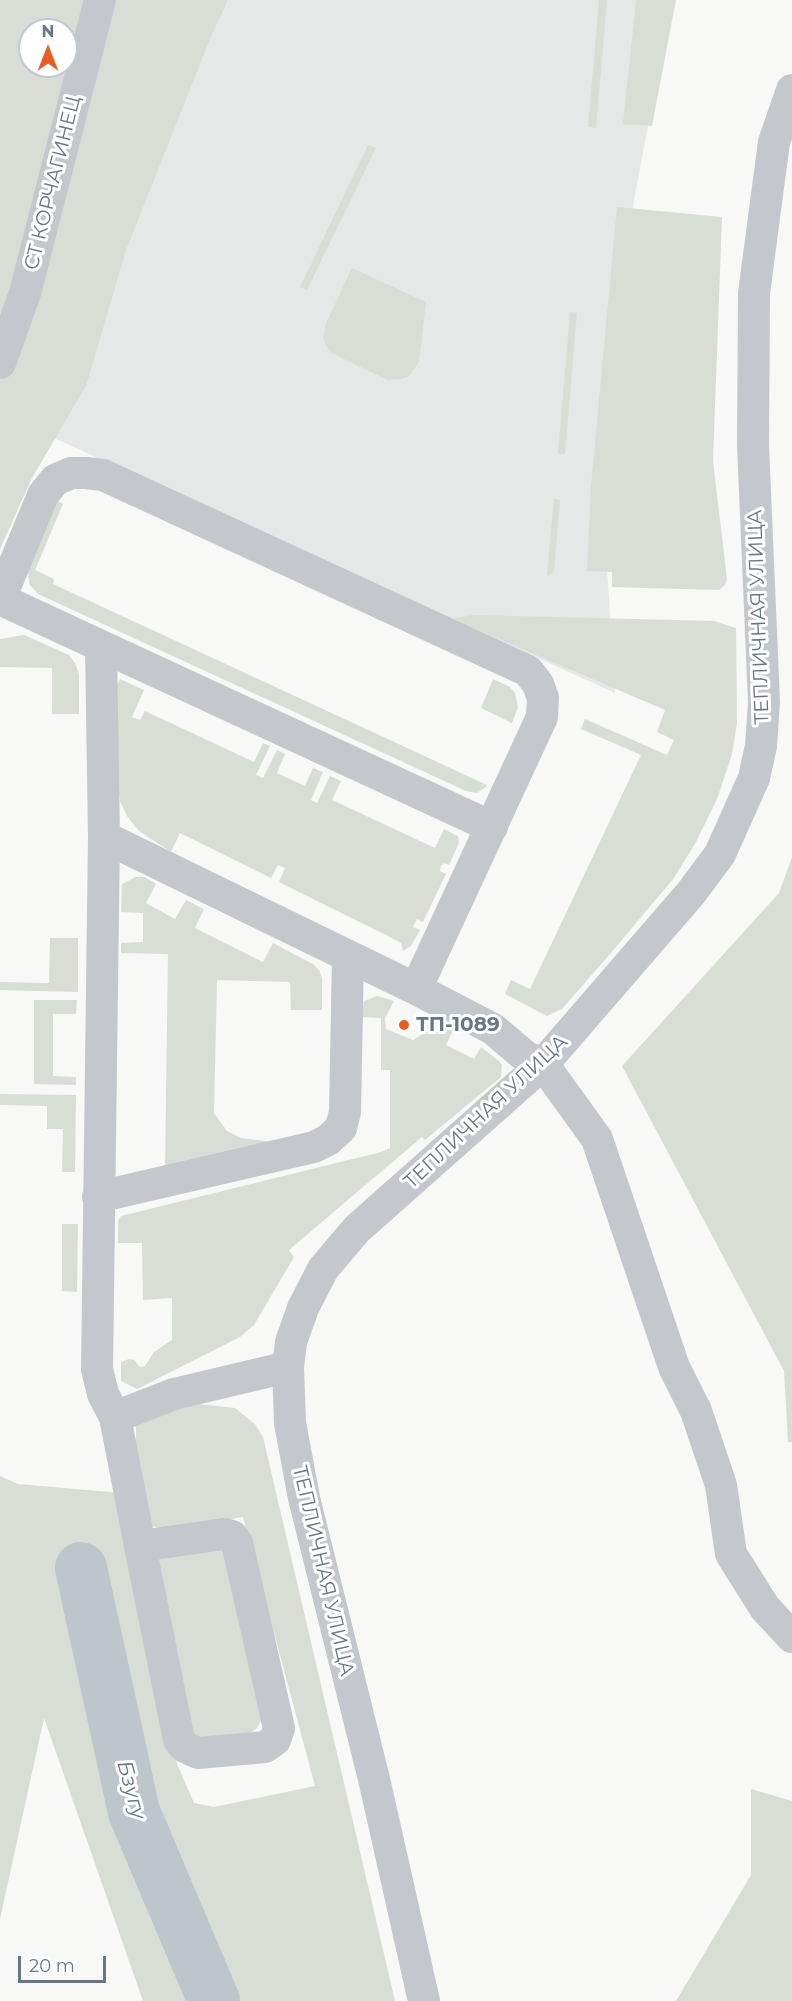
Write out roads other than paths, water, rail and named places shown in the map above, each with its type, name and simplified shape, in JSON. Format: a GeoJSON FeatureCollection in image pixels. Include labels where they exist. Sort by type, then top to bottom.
{"type":"FeatureCollection","features":[{"type":"Feature","properties":{"kind":"street","name":"СТ КОРЧАГИНЕЦ"},"geometry":{"type":"LineString","coordinates":[[0,363],[25,292],[100,0]]}},
{"type":"Feature","properties":{"kind":"street","name":"ТЕПЛИЧНАЯ УЛИЦА"},"geometry":{"type":"LineString","coordinates":[[424,2001],[374,1779],[303,1498],[290,1423],[288,1367],[291,1342],[303,1308],[323,1269],[357,1229],[543,1064],[691,893],[714,862],[738,818],[754,778],[762,746],[764,702],[753,445],[754,292],[774,142],[792,90]]}},
{"type":"Feature","properties":{"kind":"street"},"geometry":{"type":"LineString","coordinates":[[417,989],[492,827],[542,717],[543,698],[538,684],[528,671],[103,476],[86,472],[71,473],[55,480],[43,495],[0,599],[492,827]]}},
{"type":"Feature","properties":{"kind":"street"},"geometry":{"type":"LineString","coordinates":[[101,646],[104,837],[97,1369],[102,1394],[115,1417],[140,1546],[180,1740],[185,1747],[198,1753],[265,1747],[275,1740],[279,1728],[237,1543],[231,1536],[224,1534],[140,1546]]}},
{"type":"Feature","properties":{"kind":"street"},"geometry":{"type":"LineString","coordinates":[[104,837],[417,989],[493,1029],[526,1057],[543,1064],[597,1139],[674,1367],[696,1411],[720,1485],[731,1554],[765,1608],[792,1637]]}},
{"type":"Feature","properties":{"kind":"street"},"geometry":{"type":"LineString","coordinates":[[98,1197],[314,1147],[328,1140],[341,1128],[345,1112],[348,957]]}},
{"type":"Feature","properties":{"kind":"street"},"geometry":{"type":"LineString","coordinates":[[115,1417],[174,1394],[288,1367]]}},
{"type":"Feature","properties":{"kind":"waterway","name":"Бзугу"},"geometry":{"type":"LineString","coordinates":[[81,1568],[134,1812],[214,2001]]}},
{"type":"Feature","properties":{"kind":"place","name":"ТП-1089"},"geometry":{"type":"Point","coordinates":[404,1025]}}]}
